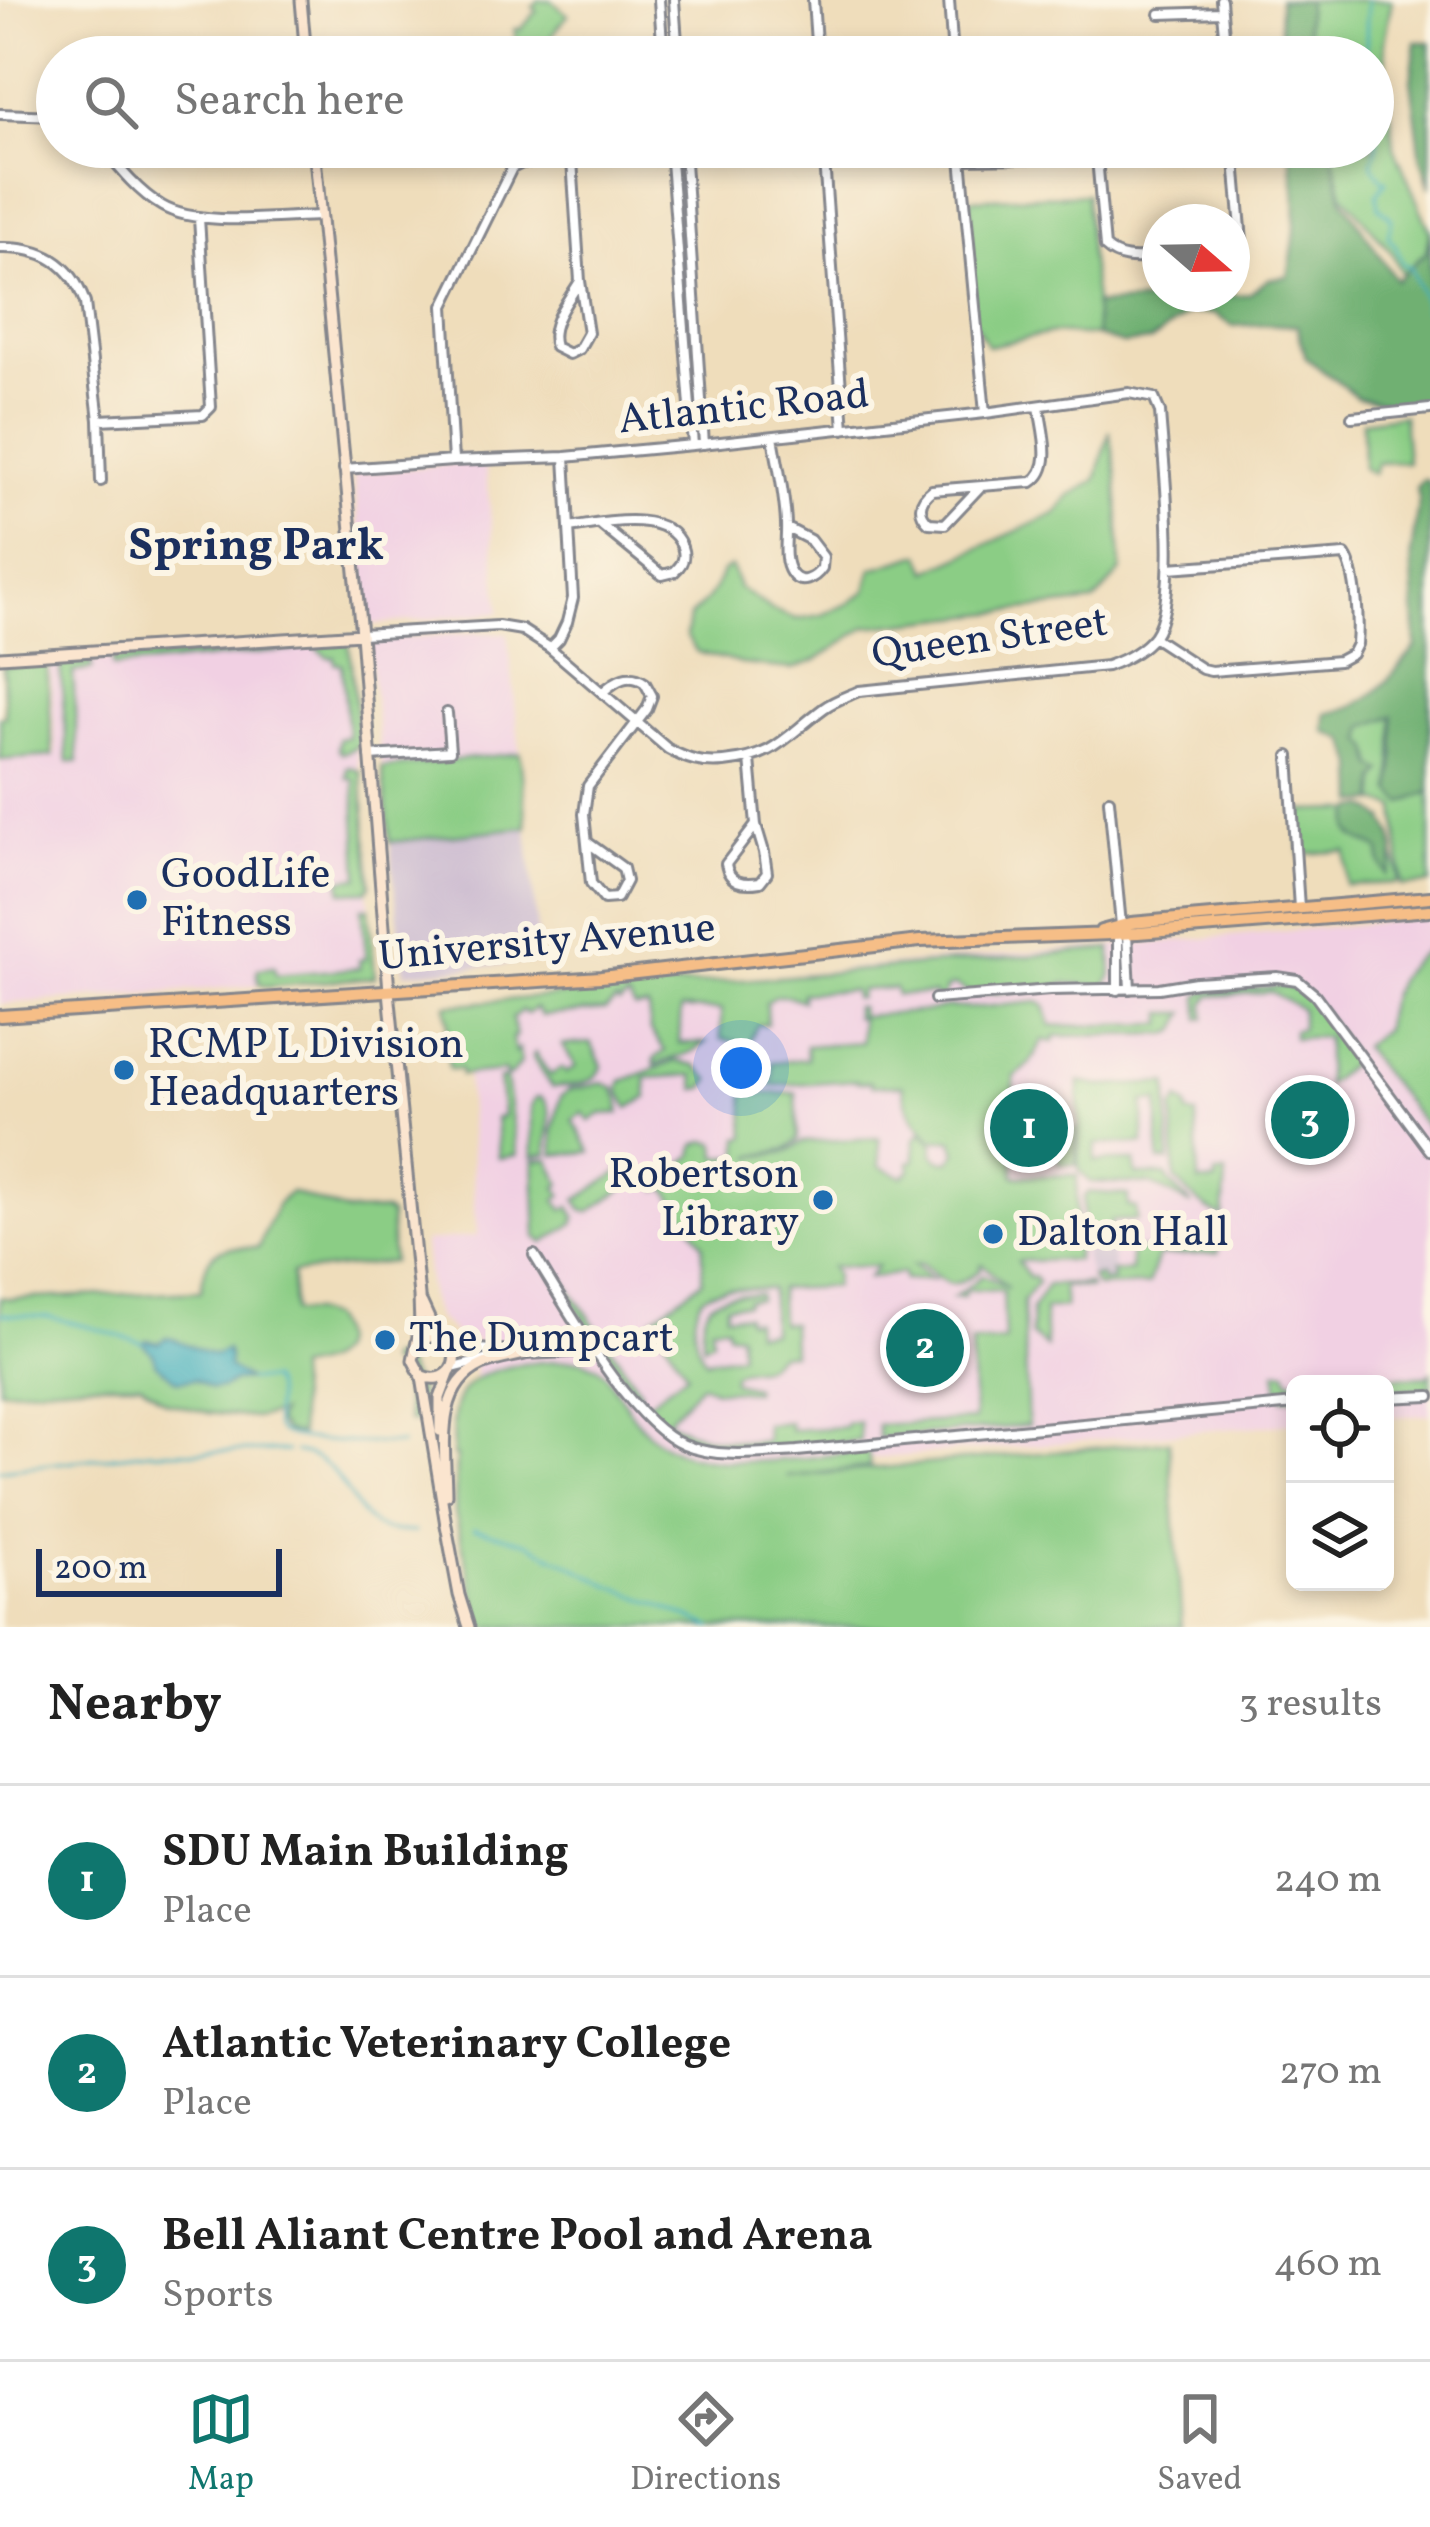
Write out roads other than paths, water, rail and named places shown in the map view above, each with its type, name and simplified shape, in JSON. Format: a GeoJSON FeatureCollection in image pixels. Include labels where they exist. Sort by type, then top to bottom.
{"type":"FeatureCollection","features":[{"type":"Feature","properties":{"kind":"main road"},"geometry":{"type":"LineString","coordinates":[[302,0],[305,36]]}},
{"type":"Feature","properties":{"kind":"main road"},"geometry":{"type":"LineString","coordinates":[[316,168],[419,1296],[414,1366],[422,1376],[446,1525],[469,1627]]}},
{"type":"Feature","properties":{"kind":"main road"},"geometry":{"type":"LineString","coordinates":[[0,658],[361,634]]}},
{"type":"Feature","properties":{"kind":"main road","name":"University Avenue"},"geometry":{"type":"LineString","coordinates":[[1121,931],[1430,897]]}},
{"type":"Feature","properties":{"kind":"main road","name":"University Avenue"},"geometry":{"type":"LineString","coordinates":[[0,1016],[601,976],[920,941],[1430,910]]}},
{"type":"Feature","properties":{"kind":"main road"},"geometry":{"type":"LineString","coordinates":[[419,1296],[437,1336]]}},
{"type":"Feature","properties":{"kind":"main road"},"geometry":{"type":"LineString","coordinates":[[414,1349],[424,1339],[437,1336],[450,1342],[456,1355],[440,1398],[440,1490]]}},
{"type":"Feature","properties":{"kind":"main road"},"geometry":{"type":"LineString","coordinates":[[446,1525],[446,1417],[453,1392],[459,1381],[482,1365],[529,1353]]}},
{"type":"Feature","properties":{"kind":"main road"},"geometry":{"type":"LineString","coordinates":[[422,1376],[435,1379],[451,1371]]}},
{"type":"Feature","properties":{"kind":"street"},"geometry":{"type":"LineString","coordinates":[[659,0],[662,36]]}},
{"type":"Feature","properties":{"kind":"street"},"geometry":{"type":"LineString","coordinates":[[674,0],[677,36]]}},
{"type":"Feature","properties":{"kind":"street"},"geometry":{"type":"LineString","coordinates":[[812,0],[815,36]]}},
{"type":"Feature","properties":{"kind":"street"},"geometry":{"type":"LineString","coordinates":[[949,0],[952,36]]}},
{"type":"Feature","properties":{"kind":"street"},"geometry":{"type":"LineString","coordinates":[[1221,0],[1224,36]]}},
{"type":"Feature","properties":{"kind":"street"},"geometry":{"type":"LineString","coordinates":[[1160,14],[1222,12]]}},
{"type":"Feature","properties":{"kind":"street"},"geometry":{"type":"LineString","coordinates":[[0,114],[36,115]]}},
{"type":"Feature","properties":{"kind":"street"},"geometry":{"type":"LineString","coordinates":[[121,168],[162,206],[199,218],[319,216]]}},
{"type":"Feature","properties":{"kind":"street"},"geometry":{"type":"LineString","coordinates":[[453,461],[443,316],[447,296],[512,168]]}},
{"type":"Feature","properties":{"kind":"street"},"geometry":{"type":"LineString","coordinates":[[573,168],[588,333],[579,349],[569,354],[555,347],[551,337],[580,280]]}},
{"type":"Feature","properties":{"kind":"street"},"geometry":{"type":"LineString","coordinates":[[671,168],[693,445]]}},
{"type":"Feature","properties":{"kind":"street"},"geometry":{"type":"LineString","coordinates":[[685,168],[704,444]]}},
{"type":"Feature","properties":{"kind":"street"},"geometry":{"type":"LineString","coordinates":[[825,168],[844,429]]}},
{"type":"Feature","properties":{"kind":"street"},"geometry":{"type":"LineString","coordinates":[[962,168],[985,413]]}},
{"type":"Feature","properties":{"kind":"street"},"geometry":{"type":"LineString","coordinates":[[1098,168],[1105,247],[1113,255],[1142,258]]}},
{"type":"Feature","properties":{"kind":"street"},"geometry":{"type":"LineString","coordinates":[[1236,168],[1239,204]]}},
{"type":"Feature","properties":{"kind":"street"},"geometry":{"type":"LineString","coordinates":[[99,420],[203,415],[211,407],[199,218]]}},
{"type":"Feature","properties":{"kind":"street"},"geometry":{"type":"LineString","coordinates":[[0,248],[40,252],[79,286],[99,420],[101,481]]}},
{"type":"Feature","properties":{"kind":"street","name":"Atlantic Road"},"geometry":{"type":"LineString","coordinates":[[344,469],[565,457],[844,429],[1129,393],[1149,396]]}},
{"type":"Feature","properties":{"kind":"street","name":"Queen Street"},"geometry":{"type":"LineString","coordinates":[[750,759],[786,740],[828,704],[859,691],[1107,666],[1153,637],[1166,608],[1169,568],[1160,412],[1149,396]]}},
{"type":"Feature","properties":{"kind":"street"},"geometry":{"type":"LineString","coordinates":[[980,487],[945,524],[929,524],[924,519],[920,506],[932,490],[1032,482],[1044,472],[1039,406]]}},
{"type":"Feature","properties":{"kind":"street"},"geometry":{"type":"LineString","coordinates":[[1352,417],[1430,409]]}},
{"type":"Feature","properties":{"kind":"street"},"geometry":{"type":"LineString","coordinates":[[773,436],[792,574],[799,580],[817,575],[823,557],[818,548],[787,528]]}},
{"type":"Feature","properties":{"kind":"street"},"geometry":{"type":"LineString","coordinates":[[550,648],[563,631],[573,598],[565,457]]}},
{"type":"Feature","properties":{"kind":"street"},"geometry":{"type":"LineString","coordinates":[[568,528],[613,522],[658,524],[678,539],[683,561],[674,572],[662,575],[602,526]]}},
{"type":"Feature","properties":{"kind":"street"},"geometry":{"type":"LineString","coordinates":[[1153,637],[1210,671],[1339,661],[1357,644],[1353,576],[1345,555],[1169,568]]}},
{"type":"Feature","properties":{"kind":"street"},"geometry":{"type":"LineString","coordinates":[[361,634],[498,626],[522,630],[550,648],[668,749],[694,762],[750,759],[766,873],[760,882],[733,880],[725,864],[756,825]]}},
{"type":"Feature","properties":{"kind":"street"},"geometry":{"type":"LineString","coordinates":[[587,842],[623,868],[626,881],[617,898],[604,899],[591,883],[584,814],[588,786],[651,701],[651,691],[639,679],[626,678],[603,692]]}},
{"type":"Feature","properties":{"kind":"street"},"geometry":{"type":"LineString","coordinates":[[370,756],[450,751],[447,713]]}},
{"type":"Feature","properties":{"kind":"street"},"geometry":{"type":"LineString","coordinates":[[1289,755],[1299,908]]}},
{"type":"Feature","properties":{"kind":"street"},"geometry":{"type":"LineString","coordinates":[[1109,800],[1130,989]]}},
{"type":"Feature","properties":{"kind":"street"},"geometry":{"type":"LineString","coordinates":[[1118,990],[1121,931]]}},
{"type":"Feature","properties":{"kind":"street"},"geometry":{"type":"LineString","coordinates":[[1129,971],[1159,988]]}},
{"type":"Feature","properties":{"kind":"street"},"geometry":{"type":"LineString","coordinates":[[935,999],[1277,977],[1297,980],[1315,995],[1430,1150]]}},
{"type":"Feature","properties":{"kind":"street"},"geometry":{"type":"LineString","coordinates":[[534,1255],[645,1418],[688,1447],[719,1453],[797,1451],[1286,1404]]}},
{"type":"Feature","properties":{"kind":"street"},"geometry":{"type":"LineString","coordinates":[[558,1352],[574,1339],[578,1324]]}},
{"type":"Feature","properties":{"kind":"street"},"geometry":{"type":"LineString","coordinates":[[450,1342],[462,1348],[529,1353]]}},
{"type":"Feature","properties":{"kind":"street"},"geometry":{"type":"LineString","coordinates":[[451,1371],[480,1360],[529,1353],[596,1351]]}},
{"type":"Feature","properties":{"kind":"street"},"geometry":{"type":"LineString","coordinates":[[1394,1398],[1430,1396]]}},
{"type":"Feature","properties":{"kind":"water"},"geometry":{"type":"Polygon","coordinates":[[[165,1338],[215,1355],[226,1350],[228,1367],[248,1380],[211,1389],[195,1379],[178,1381],[155,1363],[143,1343],[165,1338]]]}},
{"type":"Feature","properties":{"kind":"waterway"},"geometry":{"type":"LineString","coordinates":[[1366,36],[1367,0]]}},
{"type":"Feature","properties":{"kind":"waterway"},"geometry":{"type":"LineString","coordinates":[[1375,168],[1386,181],[1377,194],[1379,207],[1392,219],[1388,236],[1403,264],[1410,267],[1430,313]]}},
{"type":"Feature","properties":{"kind":"waterway"},"geometry":{"type":"LineString","coordinates":[[0,1314],[49,1317],[143,1343]]}},
{"type":"Feature","properties":{"kind":"waterway"},"geometry":{"type":"LineString","coordinates":[[248,1380],[270,1380],[275,1393],[274,1422],[282,1433],[313,1440],[401,1444]]}},
{"type":"Feature","properties":{"kind":"waterway"},"geometry":{"type":"LineString","coordinates":[[0,1470],[148,1452],[287,1451]]}},
{"type":"Feature","properties":{"kind":"waterway"},"geometry":{"type":"LineString","coordinates":[[295,1452],[327,1466],[372,1524],[415,1532]]}},
{"type":"Feature","properties":{"kind":"waterway"},"geometry":{"type":"LineString","coordinates":[[474,1528],[526,1542],[607,1584],[712,1627]]}},
{"type":"Feature","properties":{"kind":"place","name":"GoodLife Fitness"},"geometry":{"type":"Point","coordinates":[137,900]}},
{"type":"Feature","properties":{"kind":"place","name":"RCMP L Division Headquarters"},"geometry":{"type":"Point","coordinates":[124,1070]}},
{"type":"Feature","properties":{"kind":"place","name":"Bell Aliant Centre Pool and Arena"},"geometry":{"type":"Point","coordinates":[1310,1120]}},
{"type":"Feature","properties":{"kind":"place","name":"SDU Main Building"},"geometry":{"type":"Point","coordinates":[1029,1128]}},
{"type":"Feature","properties":{"kind":"place","name":"Robertson Library"},"geometry":{"type":"Point","coordinates":[823,1200]}},
{"type":"Feature","properties":{"kind":"place","name":"Dalton Hall"},"geometry":{"type":"Point","coordinates":[993,1234]}},
{"type":"Feature","properties":{"kind":"place","name":"The Dumpcart"},"geometry":{"type":"Point","coordinates":[385,1340]}},
{"type":"Feature","properties":{"kind":"place","name":"Atlantic Veterinary College"},"geometry":{"type":"Point","coordinates":[925,1348]}},
{"type":"Feature","properties":{"kind":"district","name":"Spring Park"},"geometry":{"type":"Point","coordinates":[256,547]}}]}
